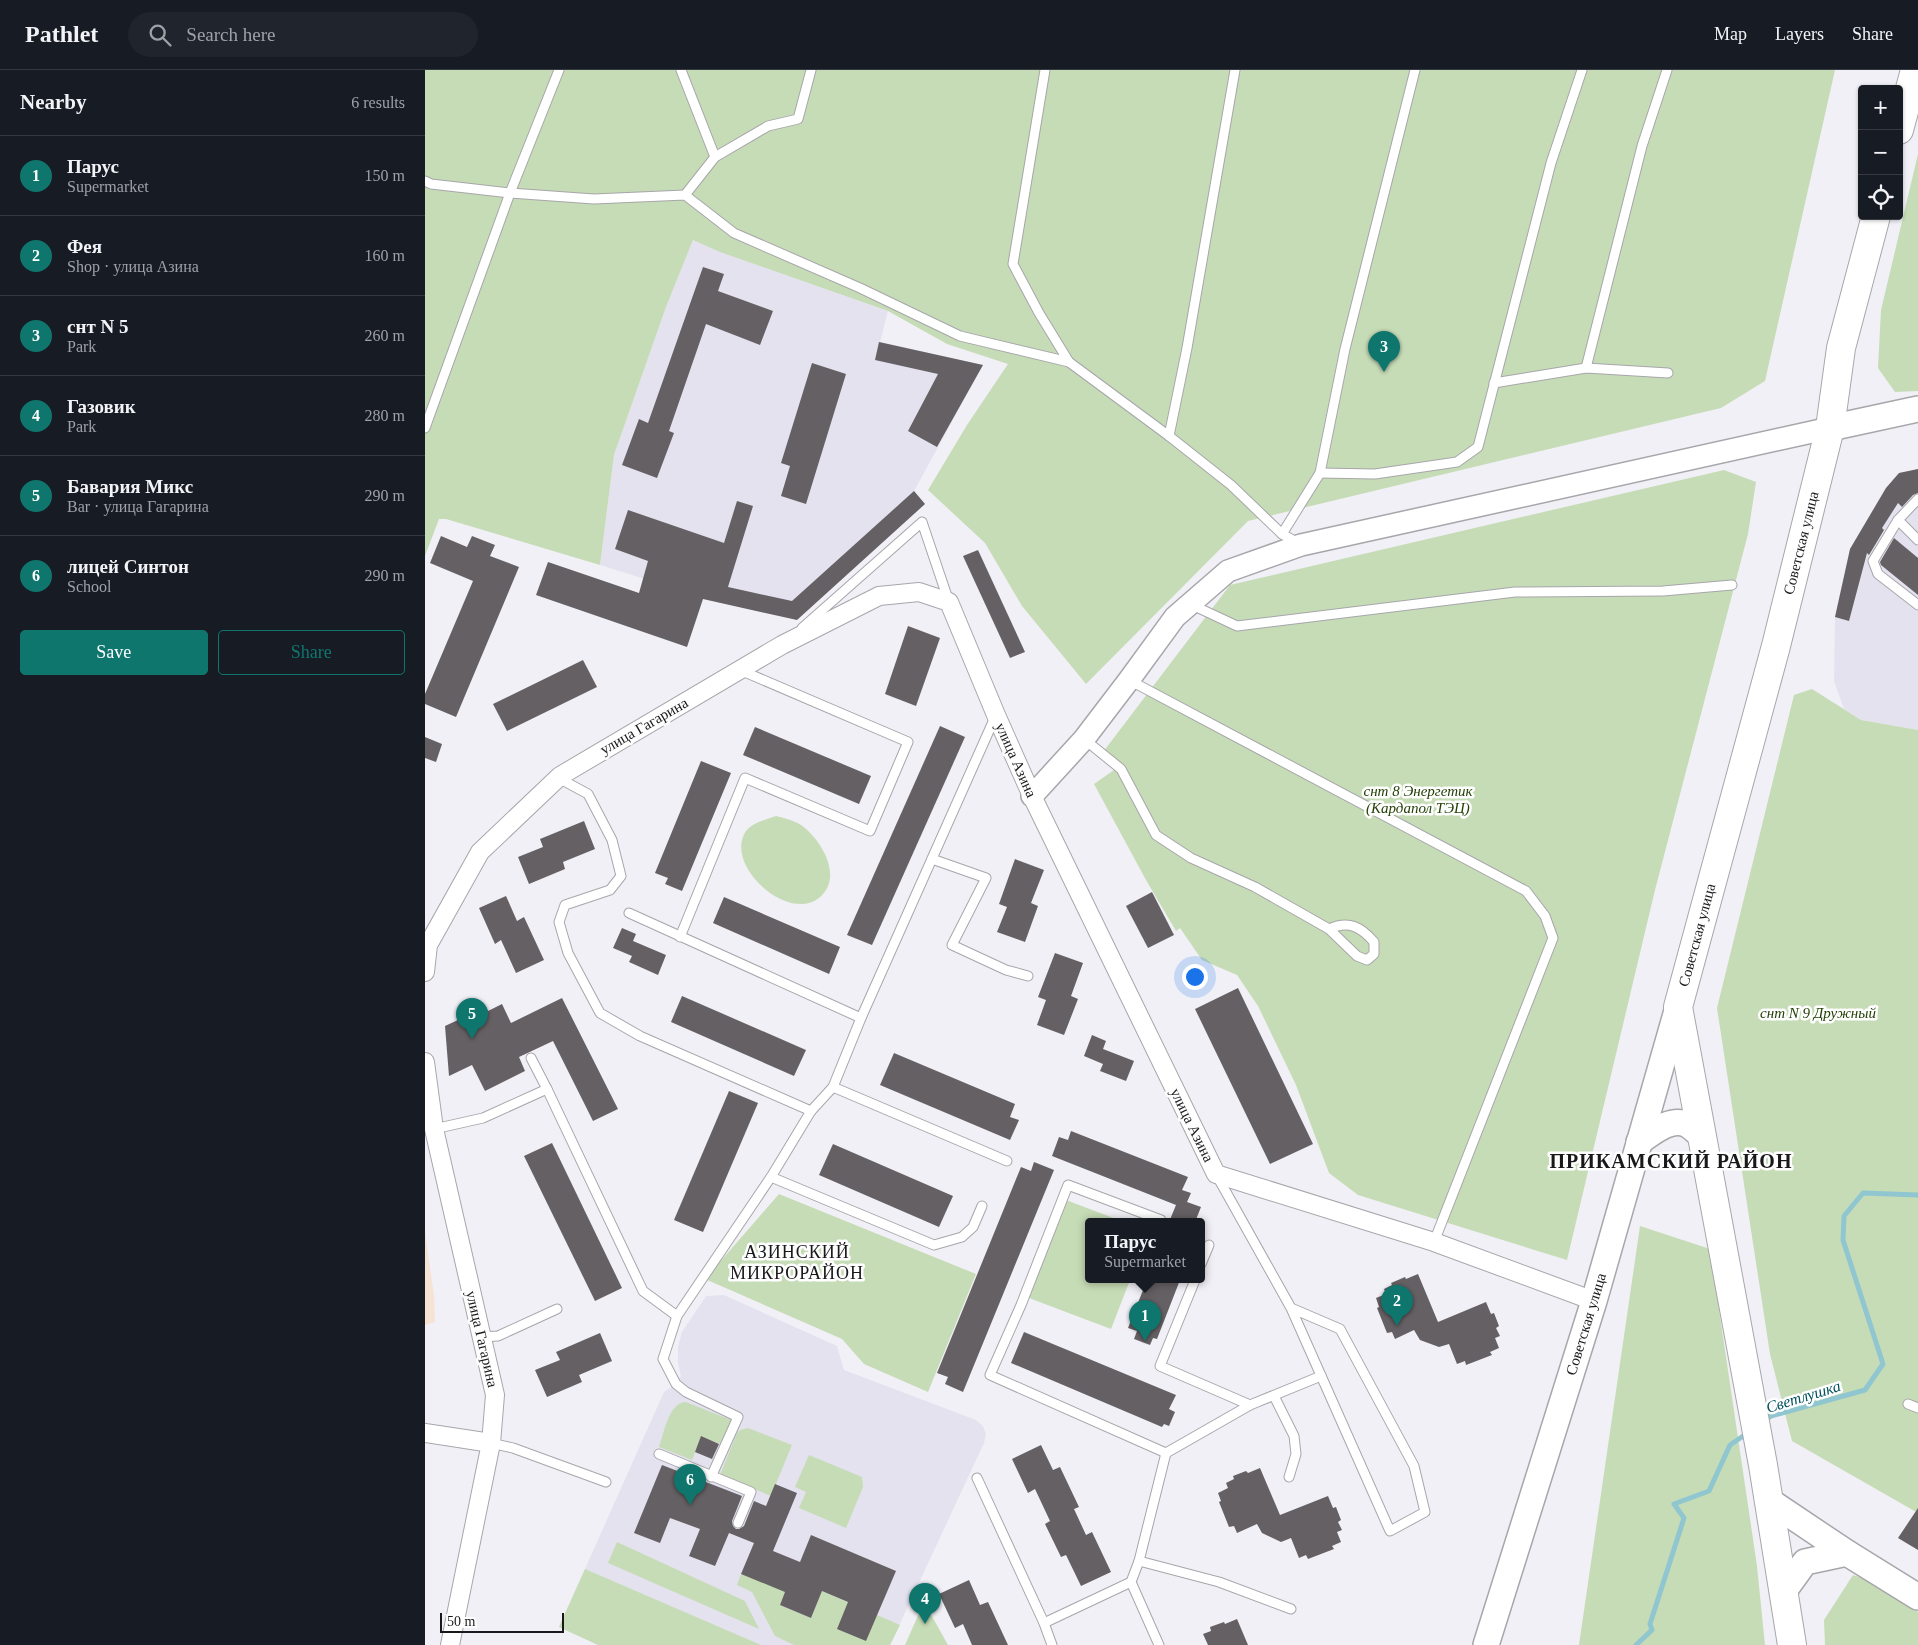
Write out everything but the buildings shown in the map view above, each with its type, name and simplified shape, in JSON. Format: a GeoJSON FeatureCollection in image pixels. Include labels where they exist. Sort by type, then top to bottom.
{"type":"FeatureCollection","features":[{"type":"Feature","properties":{"kind":"main road"},"geometry":{"type":"LineString","coordinates":[[1903,115],[1915,70]]}},
{"type":"Feature","properties":{"kind":"main road","name":"Советская улица"},"geometry":{"type":"LineString","coordinates":[[1486,1645],[1594,1301],[1678,1007],[1773,655],[1830,428],[1841,348],[1875,220]]}},
{"type":"Feature","properties":{"kind":"main road"},"geometry":{"type":"LineString","coordinates":[[1830,428],[1918,409]]}},
{"type":"Feature","properties":{"kind":"main road"},"geometry":{"type":"LineString","coordinates":[[1678,1007],[1763,1465],[1792,1645]]}},
{"type":"Feature","properties":{"kind":"main road"},"geometry":{"type":"LineString","coordinates":[[1639,1142],[1660,1127],[1673,1123],[1686,1124],[1701,1136]]}},
{"type":"Feature","properties":{"kind":"main road"},"geometry":{"type":"LineString","coordinates":[[1768,1500],[1847,1553],[1918,1597]]}},
{"type":"Feature","properties":{"kind":"main road"},"geometry":{"type":"LineString","coordinates":[[1783,1591],[1805,1562],[1847,1553]]}},
{"type":"Feature","properties":{"kind":"street"},"geometry":{"type":"LineString","coordinates":[[1032,796],[1084,738],[1175,617],[1228,571],[1301,545],[1830,428]]}},
{"type":"Feature","properties":{"kind":"street","name":"улица Гагарина"},"geometry":{"type":"LineString","coordinates":[[425,972],[428,945],[480,852],[560,776],[782,646],[879,596],[919,592],[949,602]]}},
{"type":"Feature","properties":{"kind":"street","name":"улица Азина"},"geometry":{"type":"LineString","coordinates":[[949,602],[1032,796],[1216,1174],[1434,1242],[1594,1301]]}},
{"type":"Feature","properties":{"kind":"street","name":"улица Гагарина"},"geometry":{"type":"LineString","coordinates":[[425,1062],[434,1129],[495,1395],[491,1444],[451,1645]]}},
{"type":"Feature","properties":{"kind":"street"},"geometry":{"type":"LineString","coordinates":[[425,1433],[491,1444]]}},
{"type":"Feature","properties":{"kind":"lane"},"geometry":{"type":"LineString","coordinates":[[425,428],[510,193],[559,70]]}},
{"type":"Feature","properties":{"kind":"lane"},"geometry":{"type":"LineString","coordinates":[[681,70],[715,157]]}},
{"type":"Feature","properties":{"kind":"lane"},"geometry":{"type":"LineString","coordinates":[[685,195],[715,157],[768,126],[798,119],[811,70]]}},
{"type":"Feature","properties":{"kind":"lane"},"geometry":{"type":"LineString","coordinates":[[1045,70],[1013,264],[1039,313],[1069,362],[1169,436],[1231,485],[1282,534],[1301,545]]}},
{"type":"Feature","properties":{"kind":"lane"},"geometry":{"type":"LineString","coordinates":[[1169,436],[1189,338],[1235,70]]}},
{"type":"Feature","properties":{"kind":"lane"},"geometry":{"type":"LineString","coordinates":[[1282,534],[1320,474],[1345,349],[1415,70]]}},
{"type":"Feature","properties":{"kind":"lane"},"geometry":{"type":"LineString","coordinates":[[1320,474],[1375,474],[1457,462],[1479,447],[1551,163],[1582,70]]}},
{"type":"Feature","properties":{"kind":"lane"},"geometry":{"type":"LineString","coordinates":[[1586,368],[1642,146],[1667,70]]}},
{"type":"Feature","properties":{"kind":"lane"},"geometry":{"type":"LineString","coordinates":[[425,182],[510,193],[594,199],[685,195],[735,233],[860,288],[960,336],[1069,362]]}},
{"type":"Feature","properties":{"kind":"lane"},"geometry":{"type":"LineString","coordinates":[[1494,383],[1586,368],[1668,373]]}},
{"type":"Feature","properties":{"kind":"lane"},"geometry":{"type":"LineString","coordinates":[[1918,499],[1898,520],[1873,561],[1878,574],[1918,605]]}},
{"type":"Feature","properties":{"kind":"lane"},"geometry":{"type":"LineString","coordinates":[[1898,520],[1918,540]]}},
{"type":"Feature","properties":{"kind":"lane"},"geometry":{"type":"LineString","coordinates":[[782,646],[922,522],[949,602]]}},
{"type":"Feature","properties":{"kind":"lane"},"geometry":{"type":"LineString","coordinates":[[1189,604],[1237,626],[1515,592],[1663,591],[1732,585]]}},
{"type":"Feature","properties":{"kind":"lane"},"geometry":{"type":"LineString","coordinates":[[680,937],[745,778],[870,831],[908,742],[740,670]]}},
{"type":"Feature","properties":{"kind":"lane"},"geometry":{"type":"LineString","coordinates":[[1129,680],[1526,891],[1545,916],[1553,938],[1434,1242]]}},
{"type":"Feature","properties":{"kind":"lane","name":"улица Азина"},"geometry":{"type":"LineString","coordinates":[[833,1087],[861,1018],[996,715]]}},
{"type":"Feature","properties":{"kind":"lane"},"geometry":{"type":"LineString","coordinates":[[1084,738],[1121,769],[1156,835],[1191,858],[1255,887],[1329,929],[1357,956],[1367,960],[1374,954],[1374,942],[1358,927],[1339,925],[1329,929]]}},
{"type":"Feature","properties":{"kind":"lane"},"geometry":{"type":"LineString","coordinates":[[560,776],[564,781],[588,794],[612,840],[621,876],[610,890],[565,905],[559,922],[568,953],[600,1013],[640,1036],[811,1111]]}},
{"type":"Feature","properties":{"kind":"lane"},"geometry":{"type":"LineString","coordinates":[[932,859],[987,878],[952,946],[1006,970],[1028,976]]}},
{"type":"Feature","properties":{"kind":"lane"},"geometry":{"type":"LineString","coordinates":[[629,913],[861,1018]]}},
{"type":"Feature","properties":{"kind":"lane"},"geometry":{"type":"LineString","coordinates":[[531,1058],[643,1291],[677,1316]]}},
{"type":"Feature","properties":{"kind":"lane"},"geometry":{"type":"LineString","coordinates":[[711,1477],[738,1417],[686,1392],[676,1384],[663,1359],[677,1316],[771,1177],[811,1111],[833,1087],[1007,1161]]}},
{"type":"Feature","properties":{"kind":"lane"},"geometry":{"type":"LineString","coordinates":[[434,1129],[483,1118],[547,1089]]}},
{"type":"Feature","properties":{"kind":"lane"},"geometry":{"type":"LineString","coordinates":[[1216,1174],[1291,1308],[1390,1531],[1425,1512],[1414,1466],[1341,1329],[1291,1308]]}},
{"type":"Feature","properties":{"kind":"lane"},"geometry":{"type":"LineString","coordinates":[[771,1177],[934,1245],[962,1237],[973,1227],[982,1206]]}},
{"type":"Feature","properties":{"kind":"lane"},"geometry":{"type":"LineString","coordinates":[[1156,1218],[1068,1185],[1021,1305],[990,1375],[1166,1453]]}},
{"type":"Feature","properties":{"kind":"lane"},"geometry":{"type":"LineString","coordinates":[[1205,1254],[1209,1245]]}},
{"type":"Feature","properties":{"kind":"lane"},"geometry":{"type":"LineString","coordinates":[[1194,1283],[1160,1366],[1250,1405]]}},
{"type":"Feature","properties":{"kind":"lane"},"geometry":{"type":"LineString","coordinates":[[481,1337],[498,1336],[557,1309]]}},
{"type":"Feature","properties":{"kind":"lane"},"geometry":{"type":"LineString","coordinates":[[1044,1622],[1131,1582],[1139,1561],[1166,1453],[1250,1405],[1321,1376]]}},
{"type":"Feature","properties":{"kind":"lane"},"geometry":{"type":"LineString","coordinates":[[1274,1396],[1294,1436],[1297,1454],[1289,1478]]}},
{"type":"Feature","properties":{"kind":"lane"},"geometry":{"type":"LineString","coordinates":[[1908,1404],[1918,1408]]}},
{"type":"Feature","properties":{"kind":"lane"},"geometry":{"type":"LineString","coordinates":[[491,1444],[513,1448],[607,1482]]}},
{"type":"Feature","properties":{"kind":"lane"},"geometry":{"type":"LineString","coordinates":[[659,1454],[751,1492],[738,1523]]}},
{"type":"Feature","properties":{"kind":"lane"},"geometry":{"type":"LineString","coordinates":[[977,1478],[1044,1622],[1052,1645]]}},
{"type":"Feature","properties":{"kind":"lane"},"geometry":{"type":"LineString","coordinates":[[1139,1561],[1219,1582],[1291,1609]]}},
{"type":"Feature","properties":{"kind":"lane"},"geometry":{"type":"LineString","coordinates":[[1131,1582],[1159,1645]]}},
{"type":"Feature","properties":{"kind":"shaded area"},"geometry":{"type":"Polygon","coordinates":[[[693,240],[720,252],[888,311],[880,342],[983,365],[914,491],[925,504],[797,620],[721,603],[600,565],[614,455],[666,307],[693,240]]]}},
{"type":"Feature","properties":{"kind":"shaded area"},"geometry":{"type":"Polygon","coordinates":[[[1918,469],[1918,730],[1861,720],[1844,709],[1834,681],[1835,617],[1850,549],[1885,489],[1899,473],[1918,469]]]}},
{"type":"Feature","properties":{"kind":"shaded area"},"geometry":{"type":"Polygon","coordinates":[[[425,1231],[434,1296],[435,1322],[425,1325],[425,1231]]]}},
{"type":"Feature","properties":{"kind":"shaded area"},"geometry":{"type":"Polygon","coordinates":[[[724,1295],[837,1346],[844,1370],[976,1420],[983,1426],[986,1434],[984,1443],[890,1645],[598,1645],[559,1627],[664,1392],[676,1384],[681,1376],[678,1363],[678,1347],[682,1332],[706,1296],[724,1295]]]}},
{"type":"Feature","properties":{"kind":"green space"},"geometry":{"type":"Polygon","coordinates":[[[425,70],[1835,70],[1765,381],[1721,408],[1248,521],[1086,684],[1022,606],[985,543],[928,490],[967,425],[1008,364],[947,344],[888,311],[720,252],[693,240],[666,307],[614,455],[600,565],[446,519],[439,519],[425,556],[425,70]]]}},
{"type":"Feature","properties":{"kind":"green space"},"geometry":{"type":"Polygon","coordinates":[[[1918,154],[1918,391],[1895,392],[1878,368],[1881,310],[1918,154]]]}},
{"type":"Feature","properties":{"kind":"green space","name":"снт 8 Энергетик (Кардапол ТЭЦ)"},"geometry":{"type":"Polygon","coordinates":[[[1724,470],[1756,482],[1748,534],[1655,890],[1567,1260],[1358,1195],[1329,1173],[1296,1085],[1258,1006],[1237,975],[1202,960],[1180,928],[1176,931],[1146,880],[1094,784],[1114,770],[1100,756],[1230,585],[1724,470]]]}},
{"type":"Feature","properties":{"kind":"green space","name":"снт N 9 Дружный"},"geometry":{"type":"Polygon","coordinates":[[[1812,689],[1861,720],[1918,730],[1918,1513],[1792,1441],[1770,1354],[1717,1008],[1794,695],[1812,689]]]}},
{"type":"Feature","properties":{"kind":"green space"},"geometry":{"type":"Polygon","coordinates":[[[776,816],[789,819],[801,825],[823,849],[827,860],[830,880],[826,890],[819,898],[806,904],[791,903],[776,897],[762,887],[751,874],[743,859],[741,845],[746,831],[764,820],[776,816]]]}},
{"type":"Feature","properties":{"kind":"green space"},"geometry":{"type":"Polygon","coordinates":[[[779,1194],[976,1274],[928,1392],[864,1364],[842,1339],[705,1279],[779,1194]]]}},
{"type":"Feature","properties":{"kind":"green space"},"geometry":{"type":"Polygon","coordinates":[[[1066,1200],[1113,1218],[1085,1218],[1085,1283],[1129,1283],[1111,1329],[1029,1298],[1066,1200]]]}},
{"type":"Feature","properties":{"kind":"green space"},"geometry":{"type":"Polygon","coordinates":[[[1640,1226],[1710,1249],[1757,1566],[1765,1645],[1579,1645],[1640,1226]]]}},
{"type":"Feature","properties":{"kind":"green space"},"geometry":{"type":"Polygon","coordinates":[[[686,1402],[731,1420],[721,1444],[701,1437],[692,1460],[659,1447],[671,1413],[680,1403],[686,1402]]]}},
{"type":"Feature","properties":{"kind":"green space"},"geometry":{"type":"Polygon","coordinates":[[[748,1428],[792,1445],[771,1496],[720,1475],[737,1433],[748,1428]]]}},
{"type":"Feature","properties":{"kind":"green space"},"geometry":{"type":"Polygon","coordinates":[[[809,1455],[862,1477],[863,1487],[846,1528],[799,1508],[806,1492],[795,1487],[809,1455]]]}},
{"type":"Feature","properties":{"kind":"green space"},"geometry":{"type":"Polygon","coordinates":[[[617,1542],[745,1601],[759,1629],[608,1563],[617,1542]]]}},
{"type":"Feature","properties":{"kind":"green space"},"geometry":{"type":"Polygon","coordinates":[[[585,1569],[761,1645],[598,1645],[559,1627],[585,1569]]]}},
{"type":"Feature","properties":{"kind":"green space"},"geometry":{"type":"Polygon","coordinates":[[[741,1574],[793,1575],[780,1605],[811,1618],[822,1591],[900,1625],[890,1645],[794,1645],[775,1636],[752,1592],[737,1585],[741,1574]]]}},
{"type":"Feature","properties":{"kind":"green space"},"geometry":{"type":"Polygon","coordinates":[[[1853,1575],[1865,1579],[1918,1612],[1918,1645],[1825,1645],[1824,1620],[1853,1575]]]}},
{"type":"Feature","properties":{"kind":"green space"},"geometry":{"type":"Polygon","coordinates":[[[924,1602],[948,1645],[905,1645],[924,1602]]]}},
{"type":"Feature","properties":{"kind":"waterway","name":"Светлушка"},"geometry":{"type":"LineString","coordinates":[[1764,1421],[1771,1416],[1865,1390],[1883,1364],[1843,1240],[1844,1216],[1863,1193],[1918,1195]]}},
{"type":"Feature","properties":{"kind":"waterway","name":"Светлушка"},"geometry":{"type":"LineString","coordinates":[[1636,1645],[1652,1630],[1650,1624],[1684,1518],[1674,1504],[1709,1491],[1730,1445],[1749,1432]]}},
{"type":"Feature","properties":{"kind":"place","name":"снт N 5"},"geometry":{"type":"Point","coordinates":[1384,372]}},
{"type":"Feature","properties":{"kind":"place","name":"Бавария Микс"},"geometry":{"type":"Point","coordinates":[472,1039]}},
{"type":"Feature","properties":{"kind":"place","name":"Фея"},"geometry":{"type":"Point","coordinates":[1397,1326]}},
{"type":"Feature","properties":{"kind":"place","name":"Парус"},"geometry":{"type":"Point","coordinates":[1145,1341]}},
{"type":"Feature","properties":{"kind":"place","name":"лицей Синтон"},"geometry":{"type":"Point","coordinates":[690,1505]}},
{"type":"Feature","properties":{"kind":"place","name":"Газовик"},"geometry":{"type":"Point","coordinates":[925,1624]}},
{"type":"Feature","properties":{"kind":"district","name":"ПРИКАМСКИЙ РАЙОН"},"geometry":{"type":"Point","coordinates":[1671,1161]}},
{"type":"Feature","properties":{"kind":"district","name":"АЗИНСКИЙ МИКРОРАЙОН"},"geometry":{"type":"Point","coordinates":[797,1262]}}]}
